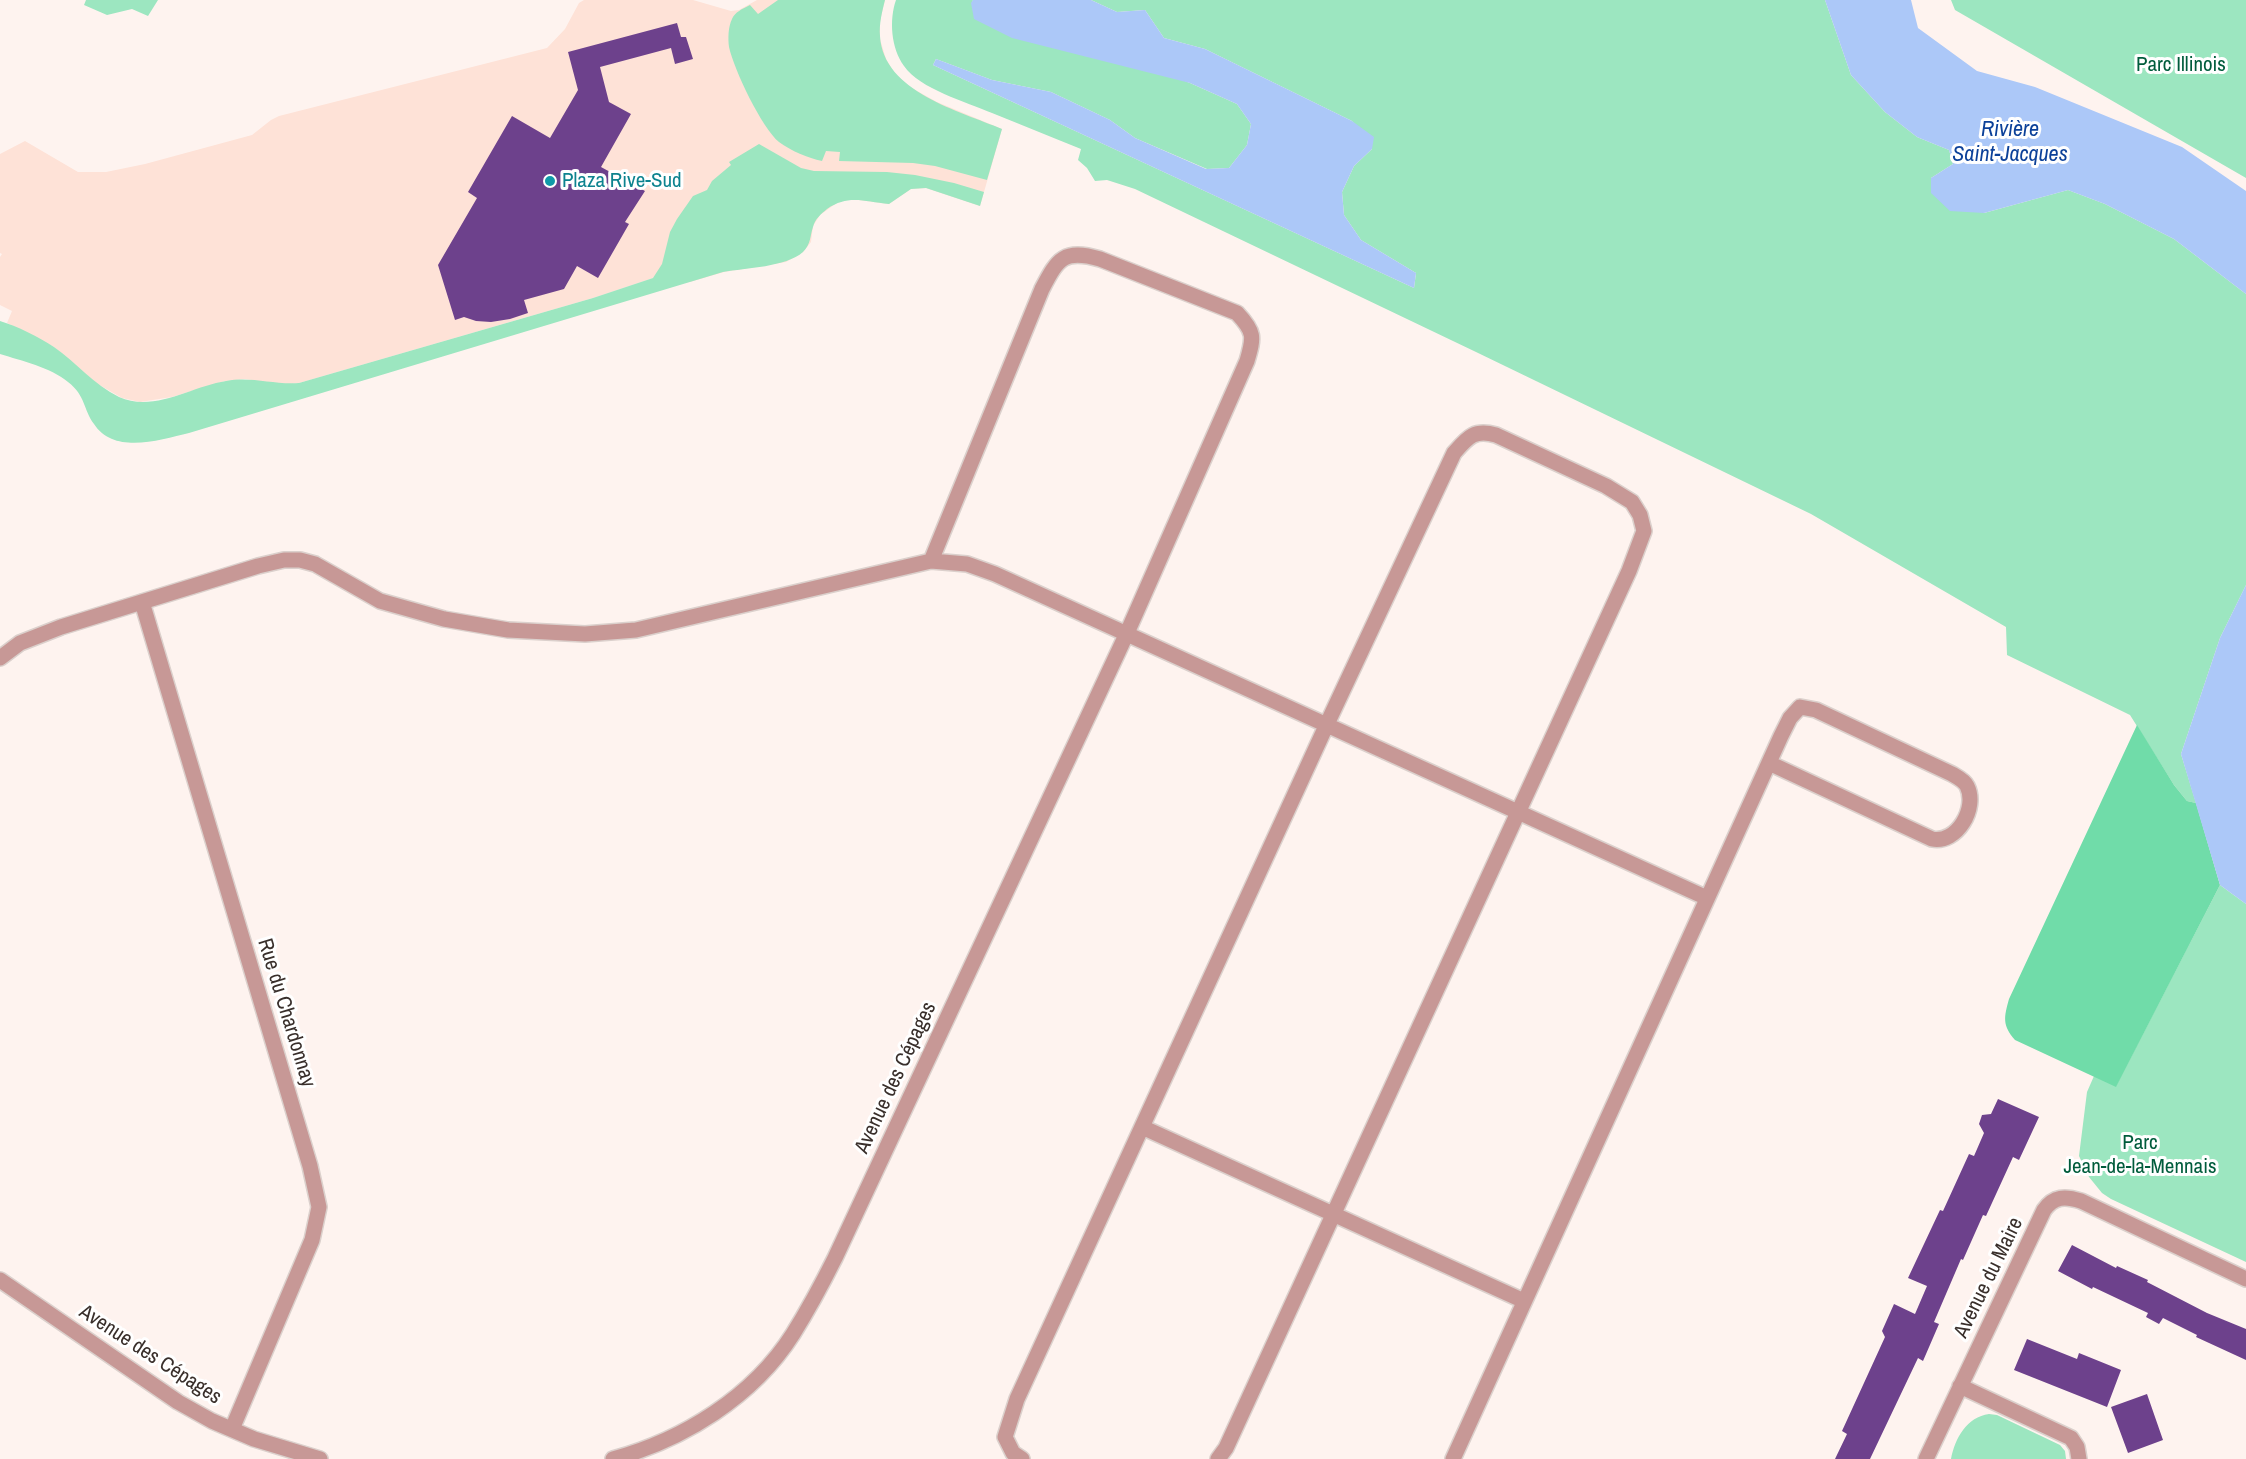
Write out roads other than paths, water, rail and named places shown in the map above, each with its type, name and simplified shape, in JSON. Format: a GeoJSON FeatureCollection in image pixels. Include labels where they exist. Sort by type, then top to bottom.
{"type":"FeatureCollection","features":[{"type":"Feature","properties":{"kind":"street","name":"Avenue des Cépages"},"geometry":{"type":"LineString","coordinates":[[613,1459],[651,1454],[709,1418],[763,1371],[792,1336],[835,1258],[1127,633],[1246,361],[1253,339],[1249,326],[1237,313],[1100,259],[1082,254],[1067,256],[1053,268],[1042,289],[931,561]]}},
{"type":"Feature","properties":{"kind":"street"},"geometry":{"type":"LineString","coordinates":[[1022,1459],[1013,1453],[1005,1437],[1009,1422],[1327,724],[1454,453],[1467,438],[1482,431],[1496,435],[1606,486],[1632,502],[1640,515],[1644,531],[1629,571],[1335,1214],[1226,1448],[1218,1459]]}},
{"type":"Feature","properties":{"kind":"street"},"geometry":{"type":"LineString","coordinates":[[0,658],[20,644],[39,635],[258,566],[284,561],[315,564],[380,601],[444,619],[508,630],[585,634],[636,630],[931,561],[967,564],[995,574],[1127,633],[1707,898]]}},
{"type":"Feature","properties":{"kind":"street","name":"Rue du Chardonnay"},"geometry":{"type":"LineString","coordinates":[[142,602],[310,1166],[319,1207],[312,1240],[232,1430]]}},
{"type":"Feature","properties":{"kind":"street"},"geometry":{"type":"LineString","coordinates":[[1453,1459],[1707,898],[1769,763],[1794,713],[1800,707],[1808,707],[1962,780],[1967,786],[1970,805],[1968,813],[1956,832],[1940,841],[1769,763]]}},
{"type":"Feature","properties":{"kind":"street"},"geometry":{"type":"LineString","coordinates":[[1142,1127],[1524,1301]]}},
{"type":"Feature","properties":{"kind":"street","name":"Avenue du Maire"},"geometry":{"type":"LineString","coordinates":[[1926,1459],[2044,1210],[2057,1198],[2065,1197],[2081,1201],[2246,1279]]}},
{"type":"Feature","properties":{"kind":"street","name":"Avenue des Cépages"},"geometry":{"type":"LineString","coordinates":[[0,1280],[178,1402],[232,1430],[320,1459]]}},
{"type":"Feature","properties":{"kind":"street"},"geometry":{"type":"LineString","coordinates":[[1960,1386],[2071,1438],[2077,1447],[2079,1459]]}},
{"type":"Feature","properties":{"kind":"water"},"geometry":{"type":"Polygon","coordinates":[[[973,0],[1091,0],[1117,12],[1145,10],[1164,38],[1205,49],[1352,121],[1374,137],[1372,149],[1354,166],[1342,192],[1344,215],[1361,240],[1416,273],[1414,288],[933,65],[936,59],[992,80],[1051,92],[1110,120],[1135,138],[1206,169],[1229,168],[1247,145],[1251,124],[1237,104],[1190,83],[1012,38],[974,19],[971,3],[973,0]]]}},
{"type":"Feature","properties":{"kind":"water","name":"Rivière Saint-Jacques"},"geometry":{"type":"Polygon","coordinates":[[[1825,0],[1911,0],[1918,28],[1977,71],[2035,87],[2182,147],[2246,191],[2246,294],[2174,239],[2105,204],[2068,190],[1984,213],[1950,211],[1931,193],[1931,178],[1953,164],[1949,150],[1917,137],[1885,112],[1851,75],[1825,0]]]}},
{"type":"Feature","properties":{"kind":"water"},"geometry":{"type":"Polygon","coordinates":[[[2246,585],[2246,904],[2220,885],[2181,754],[2220,638],[2246,585]]]}},
{"type":"Feature","properties":{"kind":"place","name":"Plaza Rive-Sud"},"geometry":{"type":"Point","coordinates":[550,181]}},
{"type":"Feature","properties":{"kind":"park label","name":"Parc Illinois"},"geometry":{"type":"Point","coordinates":[2181,65]}},
{"type":"Feature","properties":{"kind":"park label","name":"Parc Jean-de-la-Mennais"},"geometry":{"type":"Point","coordinates":[2140,1155]}}]}
